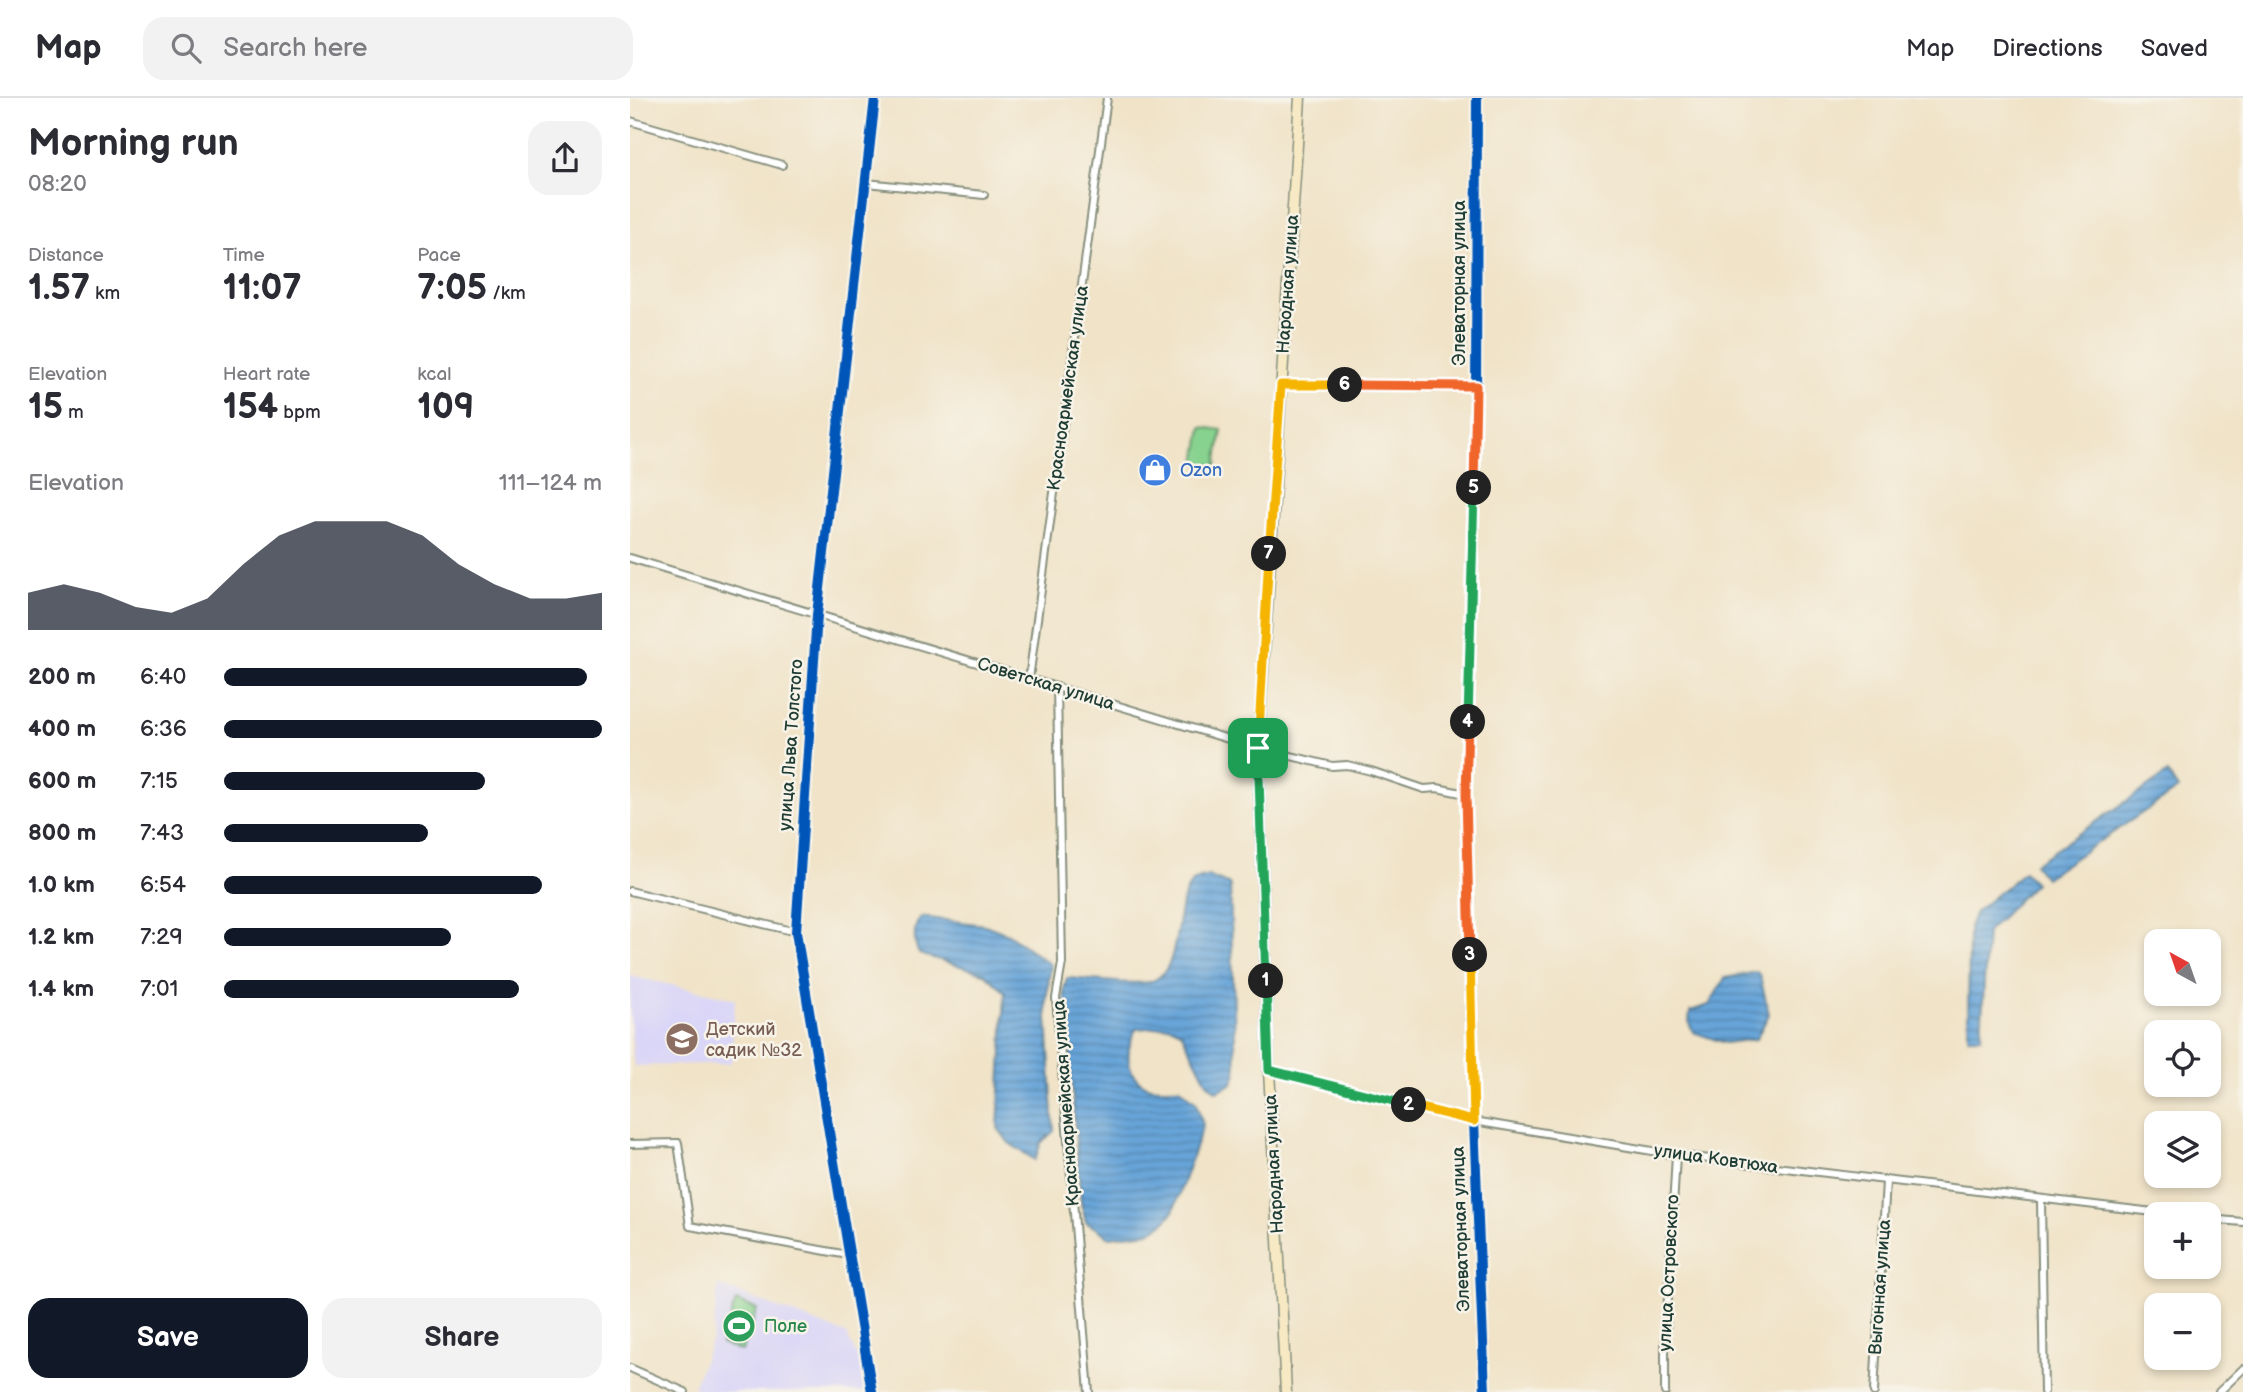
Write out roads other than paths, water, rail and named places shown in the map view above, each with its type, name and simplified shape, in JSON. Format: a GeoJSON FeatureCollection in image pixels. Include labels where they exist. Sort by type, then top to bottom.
{"type":"FeatureCollection","features":[{"type":"Feature","properties":{"kind":"main road","name":"Народная улица"},"geometry":{"type":"LineString","coordinates":[[1286,1392],[1269,1070],[1258,748],[1300,98]]}},
{"type":"Feature","properties":{"kind":"street","name":"улица Льва Толстого"},"geometry":{"type":"LineString","coordinates":[[873,1392],[796,932],[817,615],[875,98]]}},
{"type":"Feature","properties":{"kind":"street","name":"Красноармейская улица"},"geometry":{"type":"LineString","coordinates":[[1029,679],[1107,98]]}},
{"type":"Feature","properties":{"kind":"street","name":"Элеваторная улица"},"geometry":{"type":"LineString","coordinates":[[1477,98],[1476,386],[1466,794],[1474,1121],[1485,1392]]}},
{"type":"Feature","properties":{"kind":"street"},"geometry":{"type":"LineString","coordinates":[[630,121],[782,166]]}},
{"type":"Feature","properties":{"kind":"street"},"geometry":{"type":"LineString","coordinates":[[866,183],[984,195]]}},
{"type":"Feature","properties":{"kind":"street"},"geometry":{"type":"LineString","coordinates":[[1281,385],[1476,386]]}},
{"type":"Feature","properties":{"kind":"street","name":"Советская улица"},"geometry":{"type":"LineString","coordinates":[[630,558],[1258,748],[1332,766],[1347,765],[1424,789],[1437,788],[1466,794]]}},
{"type":"Feature","properties":{"kind":"street","name":"Красноармейская улица"},"geometry":{"type":"LineString","coordinates":[[1057,687],[1062,963],[1056,998],[1089,1392]]}},
{"type":"Feature","properties":{"kind":"street"},"geometry":{"type":"LineString","coordinates":[[630,891],[796,932]]}},
{"type":"Feature","properties":{"kind":"street","name":"улица Ковтюха"},"geometry":{"type":"LineString","coordinates":[[1269,1070],[1474,1121],[1676,1155],[2144,1211]]}},
{"type":"Feature","properties":{"kind":"street"},"geometry":{"type":"LineString","coordinates":[[630,1144],[678,1143],[690,1226],[848,1255]]}},
{"type":"Feature","properties":{"kind":"street","name":"улица Островского"},"geometry":{"type":"LineString","coordinates":[[1665,1392],[1676,1155]]}},
{"type":"Feature","properties":{"kind":"street","name":"Выгонная улица"},"geometry":{"type":"LineString","coordinates":[[1874,1392],[1886,1181]]}},
{"type":"Feature","properties":{"kind":"street"},"geometry":{"type":"LineString","coordinates":[[2041,1201],[2044,1392]]}},
{"type":"Feature","properties":{"kind":"street"},"geometry":{"type":"LineString","coordinates":[[2221,1220],[2243,1222]]}},
{"type":"Feature","properties":{"kind":"street"},"geometry":{"type":"LineString","coordinates":[[630,1368],[685,1392]]}},
{"type":"Feature","properties":{"kind":"street"},"geometry":{"type":"LineString","coordinates":[[2219,1392],[2243,1369]]}},
{"type":"Feature","properties":{"kind":"water"},"geometry":{"type":"Polygon","coordinates":[[[2168,773],[2178,789],[2045,878],[2034,864],[2168,773]]]}},
{"type":"Feature","properties":{"kind":"water"},"geometry":{"type":"Polygon","coordinates":[[[2024,872],[2035,883],[1987,932],[1981,1037],[1968,1037],[1969,927],[1975,912],[2024,872]]]}},
{"type":"Feature","properties":{"kind":"water"},"geometry":{"type":"Polygon","coordinates":[[[1208,876],[1230,885],[1236,1073],[1232,1084],[1216,1091],[1207,1083],[1181,1031],[1170,1026],[1136,1029],[1129,1053],[1134,1075],[1147,1086],[1180,1088],[1196,1102],[1203,1125],[1173,1212],[1164,1223],[1149,1232],[1110,1237],[1086,1222],[1081,1203],[1064,989],[1067,978],[1142,983],[1161,976],[1173,952],[1186,892],[1195,881],[1208,876]]]}},
{"type":"Feature","properties":{"kind":"water"},"geometry":{"type":"Polygon","coordinates":[[[921,917],[985,925],[1008,934],[1051,965],[1046,1001],[1054,1131],[1041,1143],[1035,1160],[1009,1143],[998,1128],[1005,992],[984,973],[919,954],[915,935],[916,925],[921,917]]]}},
{"type":"Feature","properties":{"kind":"water"},"geometry":{"type":"Polygon","coordinates":[[[1757,972],[1769,1014],[1756,1039],[1725,1043],[1693,1032],[1689,1023],[1690,1011],[1709,1005],[1725,978],[1757,972]]]}},
{"type":"Feature","properties":{"kind":"place","name":"Ozon"},"geometry":{"type":"Point","coordinates":[1155,470]}},
{"type":"Feature","properties":{"kind":"place","name":"Детский садик №32"},"geometry":{"type":"Point","coordinates":[682,1039]}},
{"type":"Feature","properties":{"kind":"place","name":"Поле"},"geometry":{"type":"Point","coordinates":[739,1326]}}]}
